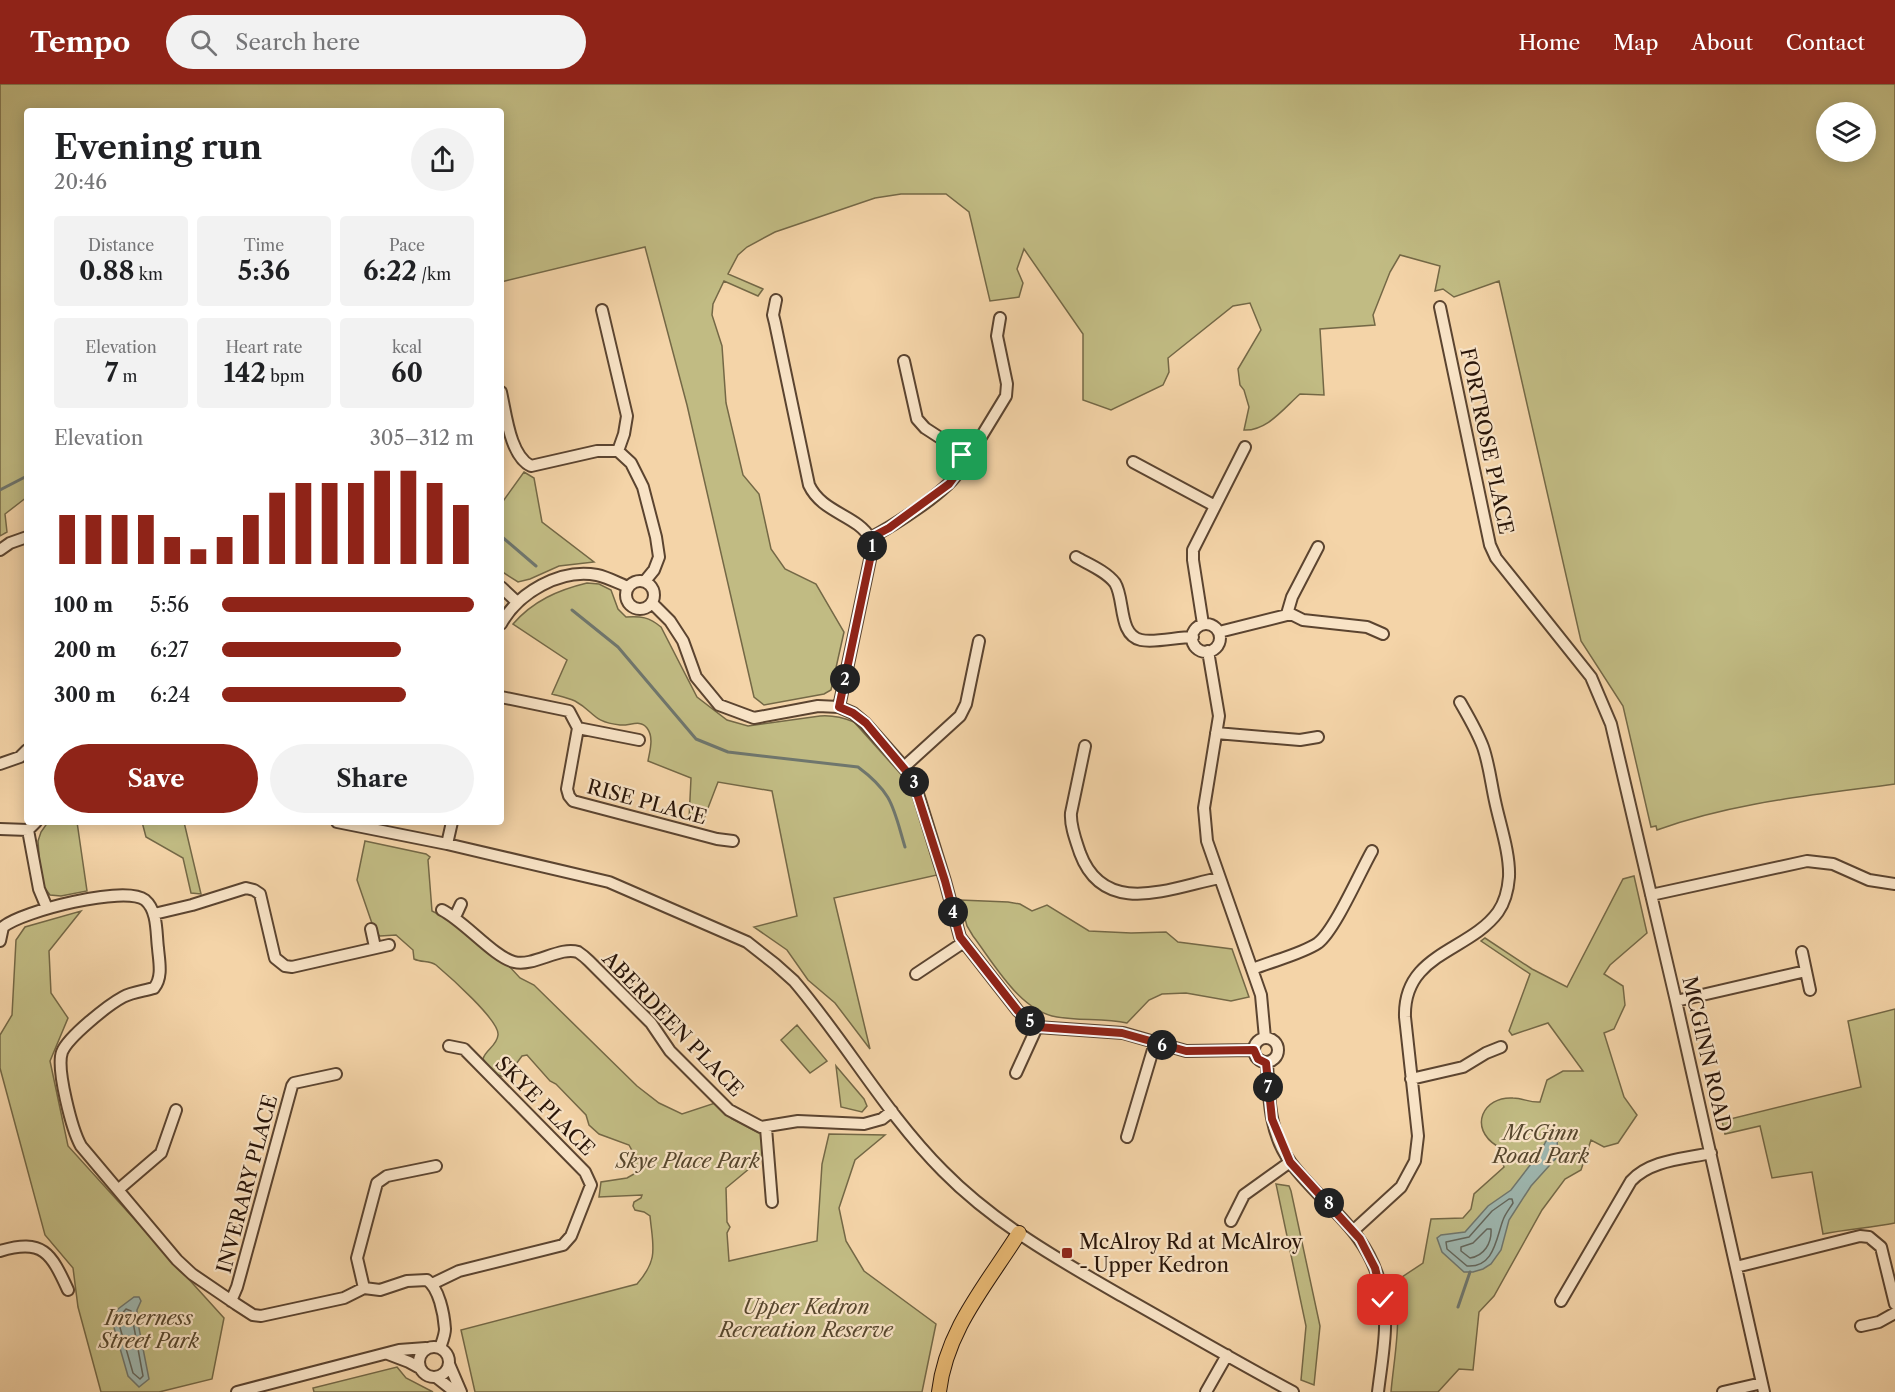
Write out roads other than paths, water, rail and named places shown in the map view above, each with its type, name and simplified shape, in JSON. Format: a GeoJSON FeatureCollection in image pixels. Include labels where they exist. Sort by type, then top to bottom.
{"type":"FeatureCollection","features":[{"type":"Feature","properties":{"kind":"main road"},"geometry":{"type":"LineString","coordinates":[[939,1392],[944,1362],[955,1334],[1019,1233]]}},
{"type":"Feature","properties":{"kind":"street"},"geometry":{"type":"LineString","coordinates":[[776,300],[775,323],[809,485],[817,498],[865,531],[870,538],[872,550],[839,707]]}},
{"type":"Feature","properties":{"kind":"street","name":"FORTROSE PLACE"},"geometry":{"type":"LineString","coordinates":[[1440,307],[1491,544],[1496,558],[1591,677],[1611,724]]}},
{"type":"Feature","properties":{"kind":"street"},"geometry":{"type":"LineString","coordinates":[[602,310],[627,416],[618,451]]}},
{"type":"Feature","properties":{"kind":"street"},"geometry":{"type":"LineString","coordinates":[[962,452],[978,442],[1006,396],[1007,384],[997,336],[1000,318]]}},
{"type":"Feature","properties":{"kind":"street"},"geometry":{"type":"LineString","coordinates":[[904,361],[917,419],[925,428],[962,452]]}},
{"type":"Feature","properties":{"kind":"street"},"geometry":{"type":"LineString","coordinates":[[504,404],[515,450],[521,460],[531,466],[597,451],[618,451],[631,463],[643,487],[659,557],[654,570],[645,581]]}},
{"type":"Feature","properties":{"kind":"street"},"geometry":{"type":"LineString","coordinates":[[1203,624],[1192,556],[1195,545],[1245,447]]}},
{"type":"Feature","properties":{"kind":"street"},"geometry":{"type":"LineString","coordinates":[[870,538],[889,528],[949,484],[960,469],[962,452]]}},
{"type":"Feature","properties":{"kind":"street"},"geometry":{"type":"LineString","coordinates":[[1133,462],[1215,506]]}},
{"type":"Feature","properties":{"kind":"street"},"geometry":{"type":"LineString","coordinates":[[0,550],[10,543],[24,538]]}},
{"type":"Feature","properties":{"kind":"street"},"geometry":{"type":"LineString","coordinates":[[1287,614],[1292,597],[1318,547]]}},
{"type":"Feature","properties":{"kind":"street"},"geometry":{"type":"LineString","coordinates":[[1076,557],[1106,575],[1116,585],[1128,630],[1134,637],[1142,640],[1193,637]]}},
{"type":"Feature","properties":{"kind":"street"},"geometry":{"type":"LineString","coordinates":[[504,619],[517,602],[544,585],[565,577],[582,574],[598,575],[628,587]]}},
{"type":"Feature","properties":{"kind":"street"},"geometry":{"type":"LineString","coordinates":[[635,581],[645,581],[654,591],[652,603],[644,609],[634,608],[627,602],[628,587],[635,581]]}},
{"type":"Feature","properties":{"kind":"street"},"geometry":{"type":"LineString","coordinates":[[504,590],[517,602]]}},
{"type":"Feature","properties":{"kind":"street"},"geometry":{"type":"LineString","coordinates":[[652,603],[670,621],[696,677],[719,705],[753,718],[818,706],[839,707],[860,718],[904,767],[917,790],[945,881],[957,930],[1018,1011],[1037,1027],[1122,1033],[1186,1051],[1254,1050]]}},
{"type":"Feature","properties":{"kind":"street"},"geometry":{"type":"LineString","coordinates":[[1219,632],[1287,614],[1304,620],[1367,627],[1383,634]]}},
{"type":"Feature","properties":{"kind":"street"},"geometry":{"type":"LineString","coordinates":[[1203,624],[1214,626],[1219,632],[1218,644],[1208,651],[1198,649],[1194,643],[1196,628],[1203,624]]}},
{"type":"Feature","properties":{"kind":"street"},"geometry":{"type":"LineString","coordinates":[[904,767],[960,716],[966,704],[979,641]]}},
{"type":"Feature","properties":{"kind":"street"},"geometry":{"type":"LineString","coordinates":[[1208,651],[1218,708],[1204,808],[1207,841],[1253,969],[1263,1006],[1265,1038]]}},
{"type":"Feature","properties":{"kind":"street"},"geometry":{"type":"LineString","coordinates":[[504,698],[569,711],[578,729],[639,741]]}},
{"type":"Feature","properties":{"kind":"street"},"geometry":{"type":"LineString","coordinates":[[1354,1230],[1401,1187],[1412,1170],[1417,1149],[1418,1136],[1405,1009],[1410,988],[1427,966],[1491,920],[1503,902],[1508,885],[1508,865],[1485,751],[1460,702]]}},
{"type":"Feature","properties":{"kind":"street","name":"MCGINN ROAD"},"geometry":{"type":"LineString","coordinates":[[1611,724],[1763,1387]]}},
{"type":"Feature","properties":{"kind":"street","name":"RISE PLACE"},"geometry":{"type":"LineString","coordinates":[[578,729],[567,789],[568,796],[573,801],[717,839],[733,841]]}},
{"type":"Feature","properties":{"kind":"street"},"geometry":{"type":"LineString","coordinates":[[1216,733],[1300,740],[1318,737]]}},
{"type":"Feature","properties":{"kind":"street"},"geometry":{"type":"LineString","coordinates":[[1085,746],[1071,823],[1081,855],[1091,874],[1107,888],[1139,895],[1219,878]]}},
{"type":"Feature","properties":{"kind":"street"},"geometry":{"type":"LineString","coordinates":[[0,764],[20,757],[24,753]]}},
{"type":"Feature","properties":{"kind":"street"},"geometry":{"type":"LineString","coordinates":[[353,825],[447,844],[609,882],[747,942],[794,981],[921,1148],[944,1173],[979,1204],[1019,1233],[1095,1280],[1293,1392]]}},
{"type":"Feature","properties":{"kind":"street"},"geometry":{"type":"LineString","coordinates":[[447,844],[451,825]]}},
{"type":"Feature","properties":{"kind":"street"},"geometry":{"type":"LineString","coordinates":[[0,829],[32,826],[39,889],[47,908]]}},
{"type":"Feature","properties":{"kind":"street"},"geometry":{"type":"LineString","coordinates":[[1253,969],[1308,948],[1320,941],[1331,927],[1372,850]]}},
{"type":"Feature","properties":{"kind":"street"},"geometry":{"type":"LineString","coordinates":[[1651,895],[1807,861],[1833,864],[1869,880],[1895,884]]}},
{"type":"Feature","properties":{"kind":"street"},"geometry":{"type":"LineString","coordinates":[[154,914],[246,888],[261,894],[275,958],[285,966],[292,967],[389,945]]}},
{"type":"Feature","properties":{"kind":"street"},"geometry":{"type":"LineString","coordinates":[[0,941],[3,927],[22,915],[78,900],[133,896],[145,900],[154,914],[160,972],[157,985],[154,988],[122,997],[74,1034],[62,1053],[60,1063],[76,1137],[81,1146],[177,1260],[192,1274],[253,1315],[261,1316],[344,1298],[364,1288],[380,1290],[427,1280],[432,1284],[437,1296],[445,1329],[440,1348]]}},
{"type":"Feature","properties":{"kind":"street"},"geometry":{"type":"LineString","coordinates":[[455,917],[461,904]]}},
{"type":"Feature","properties":{"kind":"street","name":"ABERDEEN PLACE"},"geometry":{"type":"LineString","coordinates":[[442,910],[455,917],[512,961],[524,963],[567,952],[578,952],[651,1023],[670,1051],[729,1110],[766,1128]]}},
{"type":"Feature","properties":{"kind":"street"},"geometry":{"type":"LineString","coordinates":[[371,929],[375,947]]}},
{"type":"Feature","properties":{"kind":"street"},"geometry":{"type":"LineString","coordinates":[[916,974],[964,942]]}},
{"type":"Feature","properties":{"kind":"street"},"geometry":{"type":"LineString","coordinates":[[1802,952],[1810,990]]}},
{"type":"Feature","properties":{"kind":"street"},"geometry":{"type":"LineString","coordinates":[[1676,1001],[1806,971]]}},
{"type":"Feature","properties":{"kind":"street"},"geometry":{"type":"LineString","coordinates":[[1016,1073],[1037,1027]]}},
{"type":"Feature","properties":{"kind":"street"},"geometry":{"type":"LineString","coordinates":[[1265,1038],[1275,1041],[1279,1051],[1274,1060],[1266,1063],[1258,1059],[1254,1050],[1257,1042],[1265,1038]]}},
{"type":"Feature","properties":{"kind":"street"},"geometry":{"type":"LineString","coordinates":[[1126,1137],[1155,1043]]}},
{"type":"Feature","properties":{"kind":"street","name":"SKYE PLACE"},"geometry":{"type":"LineString","coordinates":[[432,1284],[459,1271],[563,1245],[571,1236],[590,1193],[591,1185],[585,1172],[464,1049],[449,1046]]}},
{"type":"Feature","properties":{"kind":"street"},"geometry":{"type":"LineString","coordinates":[[1411,1079],[1462,1067],[1501,1047]]}},
{"type":"Feature","properties":{"kind":"street"},"geometry":{"type":"LineString","coordinates":[[1266,1063],[1272,1119],[1290,1162],[1354,1230],[1375,1268],[1383,1300],[1384,1332],[1378,1392]]}},
{"type":"Feature","properties":{"kind":"street","name":"INVERARY PLACE"},"geometry":{"type":"LineString","coordinates":[[231,1301],[237,1287],[292,1086],[294,1083],[336,1074]]}},
{"type":"Feature","properties":{"kind":"street"},"geometry":{"type":"LineString","coordinates":[[119,1189],[161,1152],[176,1110]]}},
{"type":"Feature","properties":{"kind":"street"},"geometry":{"type":"LineString","coordinates":[[771,1202],[766,1128],[798,1121],[864,1124],[882,1119],[892,1111]]}},
{"type":"Feature","properties":{"kind":"street"},"geometry":{"type":"LineString","coordinates":[[1561,1301],[1637,1175],[1651,1166],[1711,1153]]}},
{"type":"Feature","properties":{"kind":"street"},"geometry":{"type":"LineString","coordinates":[[1231,1221],[1244,1195],[1290,1162]]}},
{"type":"Feature","properties":{"kind":"street"},"geometry":{"type":"LineString","coordinates":[[364,1288],[357,1258],[377,1183],[387,1176],[436,1166]]}},
{"type":"Feature","properties":{"kind":"street"},"geometry":{"type":"LineString","coordinates":[[1736,1267],[1860,1236],[1869,1238],[1881,1247],[1895,1304]]}},
{"type":"Feature","properties":{"kind":"street"},"geometry":{"type":"LineString","coordinates":[[0,1251],[17,1246],[36,1246],[44,1251],[53,1263],[68,1290]]}},
{"type":"Feature","properties":{"kind":"street"},"geometry":{"type":"LineString","coordinates":[[1861,1326],[1879,1322],[1895,1313]]}},
{"type":"Feature","properties":{"kind":"street"},"geometry":{"type":"LineString","coordinates":[[237,1392],[399,1350],[431,1347],[440,1348],[447,1353],[449,1364],[461,1392]]}},
{"type":"Feature","properties":{"kind":"street"},"geometry":{"type":"LineString","coordinates":[[420,1368],[419,1357],[426,1348]]}},
{"type":"Feature","properties":{"kind":"street"},"geometry":{"type":"LineString","coordinates":[[388,1354],[420,1368],[426,1375],[436,1377],[455,1392]]}},
{"type":"Feature","properties":{"kind":"street"},"geometry":{"type":"LineString","coordinates":[[1206,1392],[1227,1355]]}},
{"type":"Feature","properties":{"kind":"street"},"geometry":{"type":"LineString","coordinates":[[436,1377],[444,1374],[449,1364]]}},
{"type":"Feature","properties":{"kind":"street"},"geometry":{"type":"LineString","coordinates":[[1723,1392],[1763,1387]]}},
{"type":"Feature","properties":{"kind":"water"},"geometry":{"type":"Polygon","coordinates":[[[1548,1137],[1557,1139],[1558,1156],[1531,1186],[1509,1220],[1501,1250],[1491,1264],[1483,1269],[1464,1272],[1442,1252],[1437,1238],[1441,1235],[1465,1232],[1488,1206],[1511,1190],[1541,1151],[1548,1137]]]}},
{"type":"Feature","properties":{"kind":"water"},"geometry":{"type":"Polygon","coordinates":[[[134,1297],[139,1297],[141,1301],[137,1310],[137,1318],[149,1379],[139,1387],[128,1376],[113,1324],[114,1314],[134,1297]]]}},
{"type":"Feature","properties":{"kind":"waterway"},"geometry":{"type":"LineString","coordinates":[[0,490],[24,478]]}},
{"type":"Feature","properties":{"kind":"waterway"},"geometry":{"type":"LineString","coordinates":[[504,539],[536,566]]}},
{"type":"Feature","properties":{"kind":"waterway"},"geometry":{"type":"LineString","coordinates":[[572,610],[618,647],[696,739],[728,752],[858,767],[870,776],[885,793],[898,821],[905,847]]}},
{"type":"Feature","properties":{"kind":"waterway"},"geometry":{"type":"LineString","coordinates":[[1458,1307],[1470,1272]]}},
{"type":"Feature","properties":{"kind":"place","name":"McAlroy Rd at McAlroy - Upper Kedron"},"geometry":{"type":"Point","coordinates":[1067,1253]}},
{"type":"Feature","properties":{"kind":"park label","name":"McGinn Road Park"},"geometry":{"type":"Point","coordinates":[1541,1144]}},
{"type":"Feature","properties":{"kind":"park label","name":"Skye Place Park"},"geometry":{"type":"Point","coordinates":[688,1161]}},
{"type":"Feature","properties":{"kind":"park label","name":"Upper Kedron Recreation Reserve"},"geometry":{"type":"Point","coordinates":[806,1318]}},
{"type":"Feature","properties":{"kind":"park label","name":"Inverness Street Park"},"geometry":{"type":"Point","coordinates":[149,1330]}}]}
